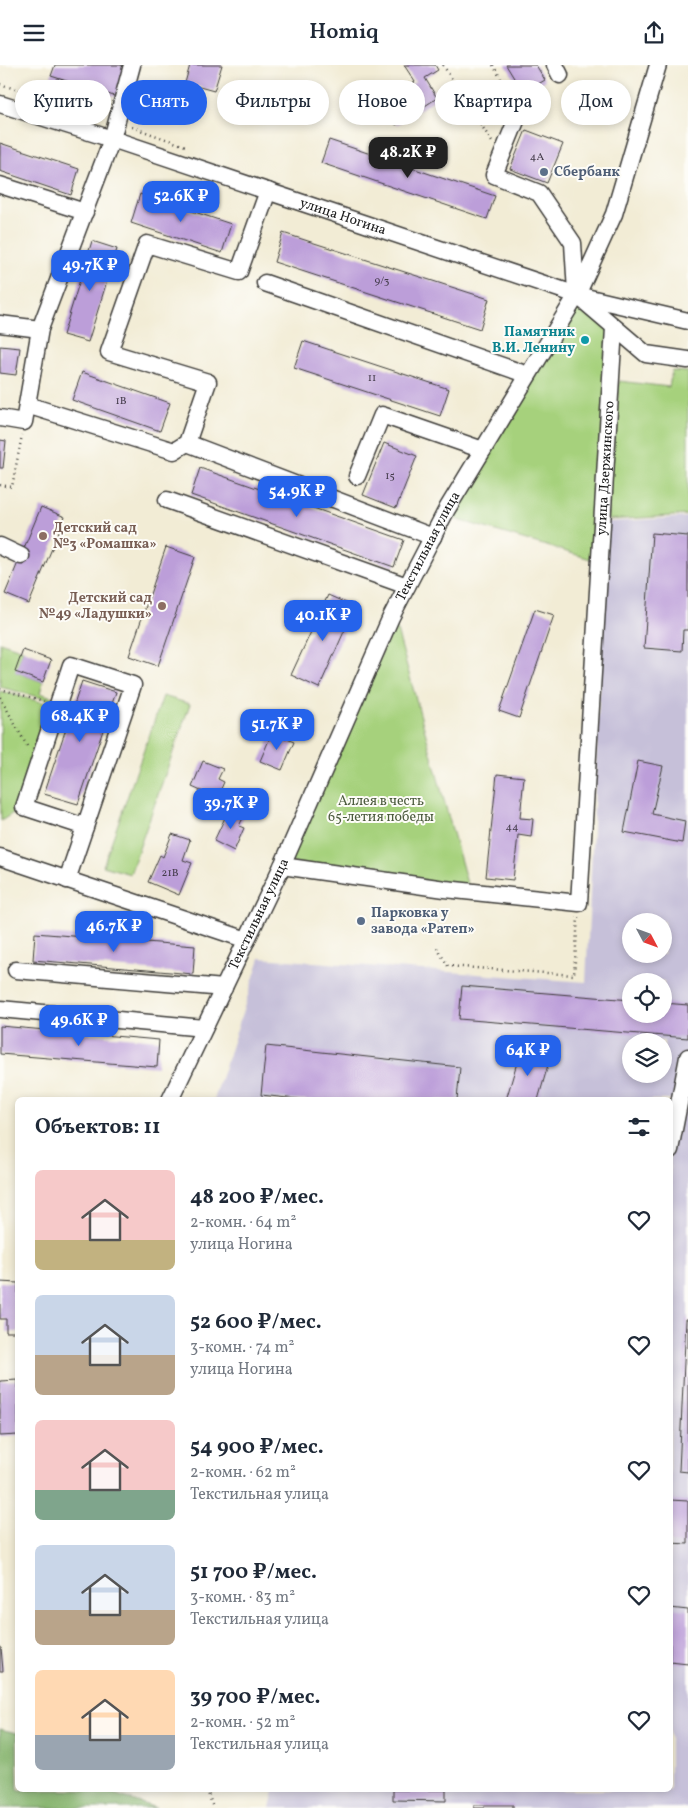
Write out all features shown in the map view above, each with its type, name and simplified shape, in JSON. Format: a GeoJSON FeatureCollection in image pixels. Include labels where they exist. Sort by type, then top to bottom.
{"type":"FeatureCollection","features":[{"type":"Feature","properties":{"kind":"street"},"geometry":{"type":"LineString","coordinates":[[0,418],[24,422],[40,329],[112,139],[132,65]]}},
{"type":"Feature","properties":{"kind":"street"},"geometry":{"type":"LineString","coordinates":[[576,295],[614,214],[658,65]]}},
{"type":"Feature","properties":{"kind":"street","name":"улица Ногина"},"geometry":{"type":"LineString","coordinates":[[0,104],[112,139],[576,295],[688,321]]}},
{"type":"Feature","properties":{"kind":"street"},"geometry":{"type":"LineString","coordinates":[[514,125],[494,175],[539,193],[573,243],[576,295],[646,355],[688,360]]}},
{"type":"Feature","properties":{"kind":"street"},"geometry":{"type":"LineString","coordinates":[[0,185],[85,212]]}},
{"type":"Feature","properties":{"kind":"street"},"geometry":{"type":"LineString","coordinates":[[27,405],[174,451],[187,443],[208,382],[109,353],[147,244],[239,272],[268,191]]}},
{"type":"Feature","properties":{"kind":"street"},"geometry":{"type":"LineString","coordinates":[[265,283],[528,375]]}},
{"type":"Feature","properties":{"kind":"street","name":"Текстильная улица"},"geometry":{"type":"LineString","coordinates":[[171,1097],[282,866],[391,617],[433,537],[576,295]]}},
{"type":"Feature","properties":{"kind":"street"},"geometry":{"type":"LineString","coordinates":[[0,324],[40,329]]}},
{"type":"Feature","properties":{"kind":"street","name":"улица Дзержинского"},"geometry":{"type":"LineString","coordinates":[[578,903],[614,328]]}},
{"type":"Feature","properties":{"kind":"street"},"geometry":{"type":"LineString","coordinates":[[357,476],[382,415],[483,450]]}},
{"type":"Feature","properties":{"kind":"street"},"geometry":{"type":"LineString","coordinates":[[187,443],[433,537]]}},
{"type":"Feature","properties":{"kind":"street"},"geometry":{"type":"LineString","coordinates":[[167,501],[407,586]]}},
{"type":"Feature","properties":{"kind":"street"},"geometry":{"type":"LineString","coordinates":[[0,546],[21,556]]}},
{"type":"Feature","properties":{"kind":"street"},"geometry":{"type":"LineString","coordinates":[[67,880],[85,827],[133,685],[71,665],[24,807],[85,827]]}},
{"type":"Feature","properties":{"kind":"street"},"geometry":{"type":"LineString","coordinates":[[0,857],[247,940]]}},
{"type":"Feature","properties":{"kind":"street"},"geometry":{"type":"LineString","coordinates":[[282,866],[445,889],[578,903]]}},
{"type":"Feature","properties":{"kind":"street"},"geometry":{"type":"LineString","coordinates":[[16,970],[224,988]]}},
{"type":"Feature","properties":{"kind":"street"},"geometry":{"type":"LineString","coordinates":[[0,1009],[204,1028]]}},
{"type":"Feature","properties":{"kind":"street"},"geometry":{"type":"LineString","coordinates":[[673,1134],[688,1057]]}},
{"type":"Feature","properties":{"kind":"path"},"geometry":{"type":"LineString","coordinates":[[443,65],[501,157]]}},
{"type":"Feature","properties":{"kind":"path"},"geometry":{"type":"LineString","coordinates":[[492,65],[501,80]]}},
{"type":"Feature","properties":{"kind":"path"},"geometry":{"type":"LineString","coordinates":[[0,485],[12,487],[24,422]]}},
{"type":"Feature","properties":{"kind":"path"},"geometry":{"type":"LineString","coordinates":[[0,689],[58,705]]}},
{"type":"Feature","properties":{"kind":"path"},"geometry":{"type":"LineString","coordinates":[[0,697],[38,765]]}},
{"type":"Feature","properties":{"kind":"path"},"geometry":{"type":"LineString","coordinates":[[437,948],[448,966],[574,975],[578,903]]}},
{"type":"Feature","properties":{"kind":"path"},"geometry":{"type":"LineString","coordinates":[[208,1792],[212,1808]]}},
{"type":"Feature","properties":{"kind":"shaded area"},"geometry":{"type":"Polygon","coordinates":[[[688,517],[688,1808],[270,1808],[274,1792],[673,1792],[673,1097],[215,1097],[260,958],[586,982],[607,522],[688,517]]]}},
{"type":"Feature","properties":{"kind":"green space"},"geometry":{"type":"Polygon","coordinates":[[[582,291],[610,328],[594,560],[445,516],[582,291]]]}},
{"type":"Feature","properties":{"kind":"green space"},"geometry":{"type":"Polygon","coordinates":[[[672,371],[688,372],[688,515],[607,520],[619,381],[669,387],[672,371]]]}},
{"type":"Feature","properties":{"kind":"green space","name":"Аллея в честь 65-летия победы"},"geometry":{"type":"Polygon","coordinates":[[[395,623],[468,887],[288,862],[395,623]]]}},
{"type":"Feature","properties":{"kind":"green space"},"geometry":{"type":"Polygon","coordinates":[[[0,642],[23,650],[16,672],[43,682],[40,693],[58,699],[57,702],[0,687],[0,642]]]}},
{"type":"Feature","properties":{"kind":"green space"},"geometry":{"type":"Polygon","coordinates":[[[0,691],[56,706],[22,807],[1,821],[0,691]]]}},
{"type":"Feature","properties":{"kind":"green space"},"geometry":{"type":"Polygon","coordinates":[[[163,696],[190,704],[130,874],[103,866],[163,696]]]}},
{"type":"Feature","properties":{"kind":"green space"},"geometry":{"type":"Polygon","coordinates":[[[0,1729],[15,1733],[15,1792],[109,1792],[156,1808],[0,1808],[0,1729]]]}},
{"type":"Feature","properties":{"kind":"building"},"geometry":{"type":"Polygon","coordinates":[[[55,65],[120,65],[127,67],[123,80],[121,80],[117,97],[111,95],[111,80],[64,80],[51,76],[55,65]]]}},
{"type":"Feature","properties":{"kind":"building"},"geometry":{"type":"Polygon","coordinates":[[[190,65],[222,65],[214,91],[207,89],[207,80],[186,80],[190,65]]]}},
{"type":"Feature","properties":{"kind":"building"},"geometry":{"type":"Polygon","coordinates":[[[404,65],[435,65],[438,70],[425,78],[435,95],[435,99],[425,106],[425,80],[414,80],[404,65]]]}},
{"type":"Feature","properties":{"kind":"building"},"geometry":{"type":"Polygon","coordinates":[[[506,65],[536,65],[545,80],[515,80],[506,65]]]}},
{"type":"Feature","properties":{"kind":"building"},"geometry":{"type":"Polygon","coordinates":[[[526,130],[563,144],[547,183],[510,169],[526,130]]]}},
{"type":"Feature","properties":{"kind":"building"},"geometry":{"type":"Polygon","coordinates":[[[329,140],[495,196],[487,219],[321,163],[329,140]]]}},
{"type":"Feature","properties":{"kind":"building"},"geometry":{"type":"Polygon","coordinates":[[[0,143],[79,169],[71,195],[0,171],[0,143]]]}},
{"type":"Feature","properties":{"kind":"building"},"geometry":{"type":"Polygon","coordinates":[[[140,194],[231,224],[222,253],[131,223],[140,194]]]}},
{"type":"Feature","properties":{"kind":"building"},"geometry":{"type":"Polygon","coordinates":[[[283,233],[489,299],[480,329],[274,262],[283,233]]]}},
{"type":"Feature","properties":{"kind":"building"},"geometry":{"type":"Polygon","coordinates":[[[92,241],[117,249],[88,342],[63,335],[92,241]]]}},
{"type":"Feature","properties":{"kind":"building"},"geometry":{"type":"Polygon","coordinates":[[[303,341],[449,389],[440,416],[294,368],[303,341]]]}},
{"type":"Feature","properties":{"kind":"building"},"geometry":{"type":"Polygon","coordinates":[[[0,346],[20,348],[16,375],[0,373],[0,346]]]}},
{"type":"Feature","properties":{"kind":"building"},"geometry":{"type":"Polygon","coordinates":[[[82,372],[170,403],[160,431],[72,400],[82,372]]]}},
{"type":"Feature","properties":{"kind":"building"},"geometry":{"type":"Polygon","coordinates":[[[0,440],[6,441],[3,468],[0,468],[0,440]]]}},
{"type":"Feature","properties":{"kind":"building"},"geometry":{"type":"Polygon","coordinates":[[[384,443],[417,456],[396,508],[363,495],[384,443]]]}},
{"type":"Feature","properties":{"kind":"building"},"geometry":{"type":"Polygon","coordinates":[[[200,468],[404,540],[394,567],[191,495],[200,468]]]}},
{"type":"Feature","properties":{"kind":"building","name":"Детский сад №3 «Ромашка»"},"geometry":{"type":"Polygon","coordinates":[[[41,507],[65,517],[29,604],[5,594],[41,507]]]}},
{"type":"Feature","properties":{"kind":"building"},"geometry":{"type":"Polygon","coordinates":[[[652,533],[688,536],[688,630],[683,630],[682,651],[644,648],[652,533]]]}},
{"type":"Feature","properties":{"kind":"building","name":"Детский сад №49 «Ладушки»"},"geometry":{"type":"Polygon","coordinates":[[[166,547],[195,557],[158,666],[129,656],[166,547]]]}},
{"type":"Feature","properties":{"kind":"building"},"geometry":{"type":"Polygon","coordinates":[[[328,595],[355,607],[319,688],[291,675],[328,595]]]}},
{"type":"Feature","properties":{"kind":"building"},"geometry":{"type":"Polygon","coordinates":[[[535,609],[554,615],[519,718],[499,711],[535,609]]]}},
{"type":"Feature","properties":{"kind":"building"},"geometry":{"type":"Polygon","coordinates":[[[23,650],[51,660],[43,682],[15,672],[23,650]]]}},
{"type":"Feature","properties":{"kind":"building"},"geometry":{"type":"Polygon","coordinates":[[[82,681],[116,692],[78,804],[44,794],[82,681]]]}},
{"type":"Feature","properties":{"kind":"building"},"geometry":{"type":"Polygon","coordinates":[[[272,733],[294,742],[282,770],[260,761],[272,733]]]}},
{"type":"Feature","properties":{"kind":"building"},"geometry":{"type":"Polygon","coordinates":[[[203,761],[223,769],[218,779],[224,782],[217,798],[192,787],[203,761]]]}},
{"type":"Feature","properties":{"kind":"building"},"geometry":{"type":"Polygon","coordinates":[[[638,761],[663,766],[652,814],[685,821],[682,843],[624,832],[638,761]]]}},
{"type":"Feature","properties":{"kind":"building"},"geometry":{"type":"Polygon","coordinates":[[[497,774],[524,777],[520,818],[533,819],[531,837],[518,835],[513,880],[486,877],[497,774]]]}},
{"type":"Feature","properties":{"kind":"building"},"geometry":{"type":"Polygon","coordinates":[[[230,807],[245,814],[239,826],[244,828],[234,851],[214,841],[230,807]]]}},
{"type":"Feature","properties":{"kind":"building"},"geometry":{"type":"Polygon","coordinates":[[[172,834],[190,840],[183,860],[192,863],[179,895],[148,882],[160,855],[163,857],[172,834]]]}},
{"type":"Feature","properties":{"kind":"building"},"geometry":{"type":"Polygon","coordinates":[[[35,933],[195,946],[193,974],[33,960],[35,933]]]}},
{"type":"Feature","properties":{"kind":"building"},"geometry":{"type":"Polygon","coordinates":[[[462,986],[622,999],[622,1023],[672,1023],[672,1004],[688,1005],[688,1038],[672,1037],[672,1033],[628,1033],[459,1019],[462,986]]]}},
{"type":"Feature","properties":{"kind":"building"},"geometry":{"type":"Polygon","coordinates":[[[0,1026],[159,1040],[157,1067],[0,1054],[0,1026]]]}},
{"type":"Feature","properties":{"kind":"building"},"geometry":{"type":"Polygon","coordinates":[[[266,1046],[460,1067],[457,1097],[279,1097],[261,1095],[266,1046]]]}},
{"type":"Feature","properties":{"kind":"building"},"geometry":{"type":"Polygon","coordinates":[[[521,1049],[550,1058],[539,1097],[507,1097],[521,1049]]]}},
{"type":"Feature","properties":{"kind":"building"},"geometry":{"type":"Polygon","coordinates":[[[0,1282],[15,1283],[15,1332],[6,1332],[6,1319],[0,1319],[0,1282]]]}},
{"type":"Feature","properties":{"kind":"building"},"geometry":{"type":"Polygon","coordinates":[[[686,1319],[688,1319],[688,1472],[679,1471],[686,1319]]]}},
{"type":"Feature","properties":{"kind":"building"},"geometry":{"type":"Polygon","coordinates":[[[15,1380],[15,1435],[0,1436],[0,1381],[15,1380]]]}},
{"type":"Feature","properties":{"kind":"building"},"geometry":{"type":"Polygon","coordinates":[[[673,1500],[688,1501],[688,1544],[673,1543],[673,1500]]]}},
{"type":"Feature","properties":{"kind":"building"},"geometry":{"type":"Polygon","coordinates":[[[673,1608],[688,1610],[688,1664],[673,1662],[673,1608]]]}},
{"type":"Feature","properties":{"kind":"building"},"geometry":{"type":"Polygon","coordinates":[[[1,1647],[3,1671],[0,1671],[1,1647]]]}},
{"type":"Feature","properties":{"kind":"building"},"geometry":{"type":"Polygon","coordinates":[[[393,1792],[446,1792],[446,1801],[393,1800],[393,1792]]]}},
{"type":"Feature","properties":{"kind":"building"},"geometry":{"type":"Polygon","coordinates":[[[474,1805],[513,1805],[513,1808],[474,1808],[474,1805]]]}},
{"type":"Feature","properties":{"kind":"place","name":"Сбербанк"},"geometry":{"type":"Point","coordinates":[544,172]}},
{"type":"Feature","properties":{"kind":"place","name":"Памятник В.И. Ленину"},"geometry":{"type":"Point","coordinates":[585,340]}},
{"type":"Feature","properties":{"kind":"place","name":"Детский сад №3 «Ромашка»"},"geometry":{"type":"Point","coordinates":[43,536]}},
{"type":"Feature","properties":{"kind":"place","name":"Детский сад №49 «Ладушки»"},"geometry":{"type":"Point","coordinates":[162,606]}},
{"type":"Feature","properties":{"kind":"place","name":"Парковка у завода «Ратеп»"},"geometry":{"type":"Point","coordinates":[361,921]}}]}
